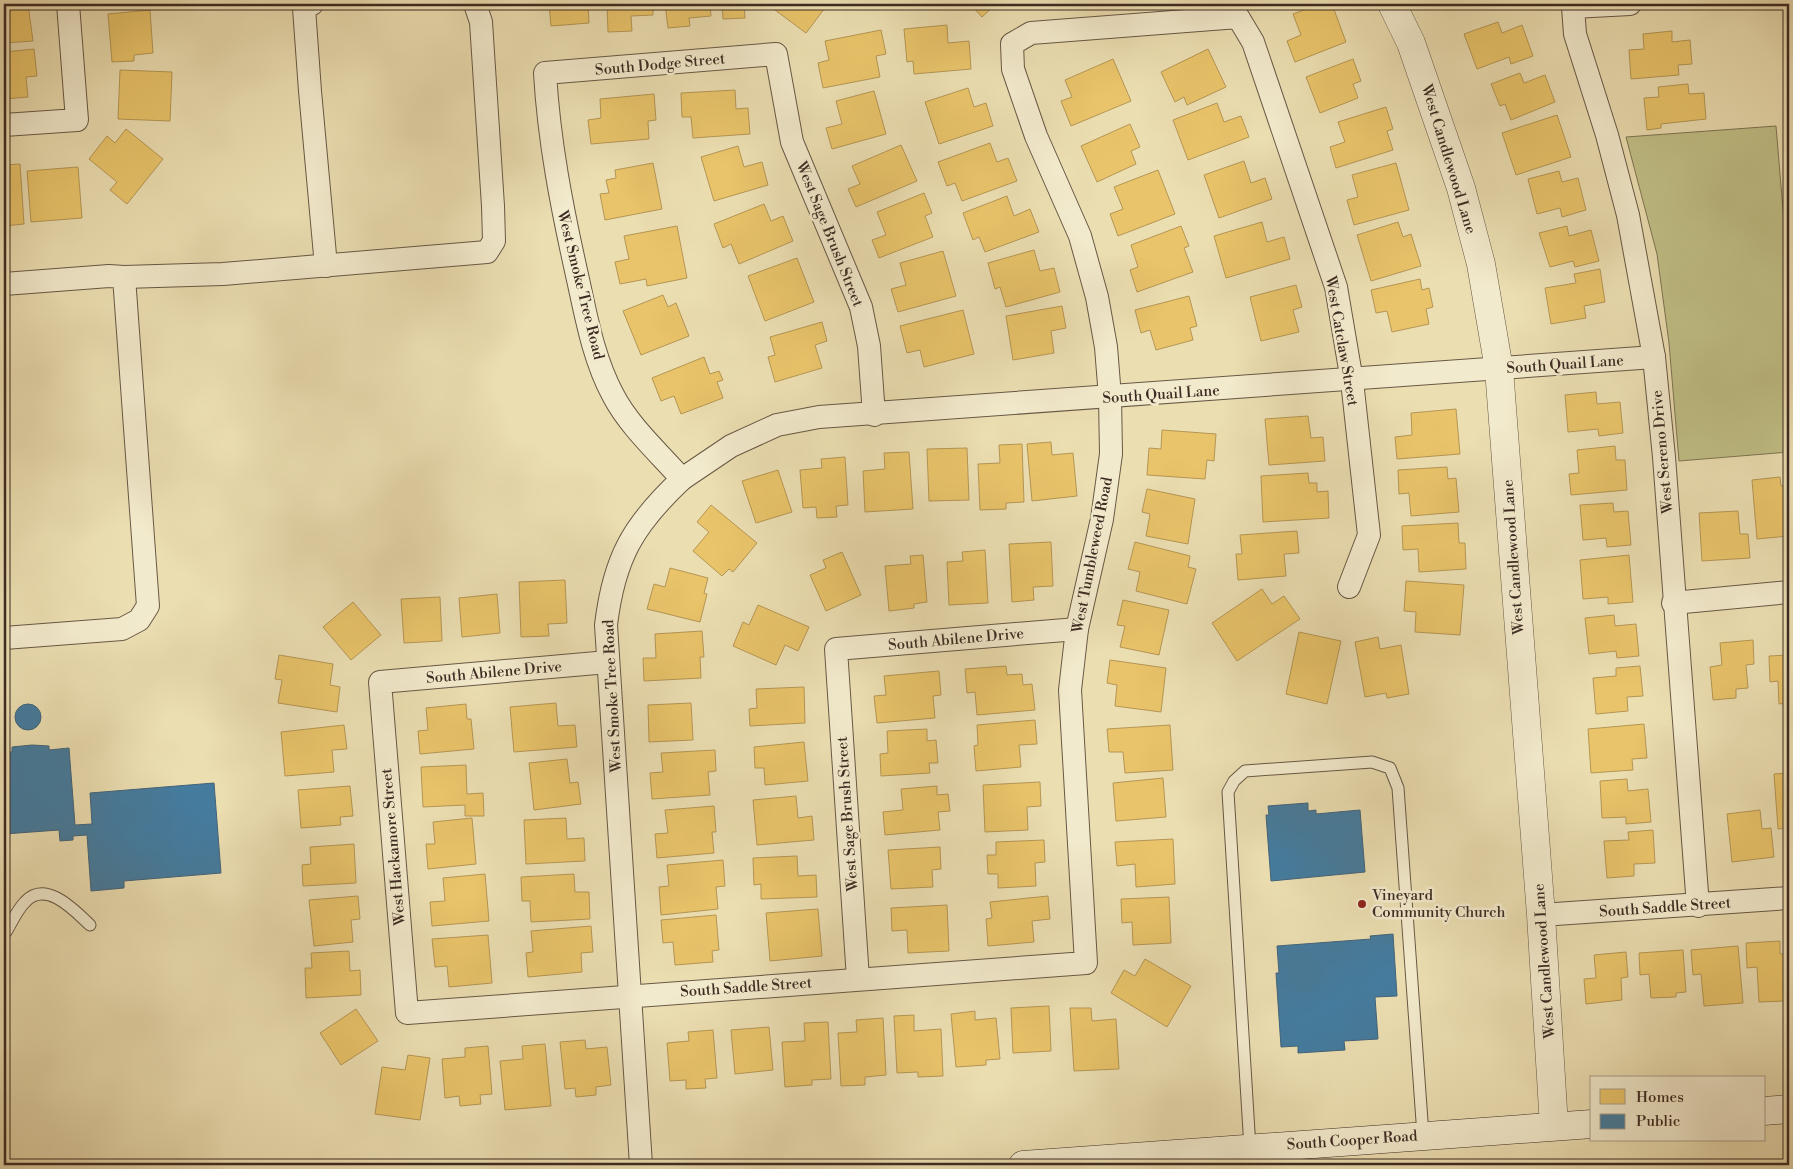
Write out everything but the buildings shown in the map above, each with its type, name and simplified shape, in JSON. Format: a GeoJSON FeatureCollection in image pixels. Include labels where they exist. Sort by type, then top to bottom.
{"type":"FeatureCollection","features":[{"type":"Feature","properties":{"kind":"street"},"geometry":{"type":"LineString","coordinates":[[4,125],[77,120],[68,4]]}},
{"type":"Feature","properties":{"kind":"street"},"geometry":{"type":"LineString","coordinates":[[312,4],[304,8],[326,266]]}},
{"type":"Feature","properties":{"kind":"street"},"geometry":{"type":"LineString","coordinates":[[4,284],[109,276],[124,278],[223,274],[487,252],[494,241],[480,22],[475,4]]}},
{"type":"Feature","properties":{"kind":"street","name":"West Candlewood Lane"},"geometry":{"type":"LineString","coordinates":[[1392,4],[1411,43],[1460,188],[1481,264],[1499,369],[1541,915],[1554,1126]]}},
{"type":"Feature","properties":{"kind":"street","name":"West Sereno Drive"},"geometry":{"type":"LineString","coordinates":[[1630,4],[1574,7],[1575,34],[1607,135],[1628,215],[1654,357],[1664,457],[1673,602],[1698,906]]}},
{"type":"Feature","properties":{"kind":"street","name":"West Tumbleweed Road"},"geometry":{"type":"LineString","coordinates":[[1086,962],[1070,690],[1077,629],[1102,519],[1111,454],[1110,397],[1106,347],[1097,297],[1080,236],[1036,136],[1013,69],[1012,44],[1030,33],[1238,17]]}},
{"type":"Feature","properties":{"kind":"street","name":"West Catclaw Street"},"geometry":{"type":"LineString","coordinates":[[1238,17],[1253,42],[1336,287],[1352,380],[1369,535],[1349,587]]}},
{"type":"Feature","properties":{"kind":"street","name":"South Dodge Street"},"geometry":{"type":"LineString","coordinates":[[545,73],[776,54]]}},
{"type":"Feature","properties":{"kind":"street","name":"West Sage Brush Street"},"geometry":{"type":"LineString","coordinates":[[776,54],[792,142],[861,307],[869,346],[874,414]]}},
{"type":"Feature","properties":{"kind":"street","name":"West Smoke Tree Road"},"geometry":{"type":"LineString","coordinates":[[545,73],[547,115],[564,215],[588,326],[603,372],[613,395],[627,417],[682,479],[656,503],[625,548],[610,589],[606,625],[641,1165]]}},
{"type":"Feature","properties":{"kind":"street"},"geometry":{"type":"LineString","coordinates":[[4,638],[122,629],[138,620],[148,606],[124,278]]}},
{"type":"Feature","properties":{"kind":"street","name":"South Quail Lane"},"geometry":{"type":"LineString","coordinates":[[682,479],[731,446],[777,425],[819,417],[1654,357]]}},
{"type":"Feature","properties":{"kind":"street"},"geometry":{"type":"LineString","coordinates":[[1673,602],[1789,592]]}},
{"type":"Feature","properties":{"kind":"street","name":"South Abilene Drive"},"geometry":{"type":"LineString","coordinates":[[836,649],[1077,629]]}},
{"type":"Feature","properties":{"kind":"street","name":"West Sage Brush Street"},"geometry":{"type":"LineString","coordinates":[[836,649],[858,979]]}},
{"type":"Feature","properties":{"kind":"street","name":"South Abilene Drive"},"geometry":{"type":"LineString","coordinates":[[380,682],[608,662]]}},
{"type":"Feature","properties":{"kind":"street","name":"West Hackamore Street"},"geometry":{"type":"LineString","coordinates":[[380,682],[407,1013]]}},
{"type":"Feature","properties":{"kind":"street","name":"South Saddle Street"},"geometry":{"type":"LineString","coordinates":[[1541,915],[1698,906],[1789,898]]}},
{"type":"Feature","properties":{"kind":"street","name":"South Saddle Street"},"geometry":{"type":"LineString","coordinates":[[407,1013],[1086,962]]}},
{"type":"Feature","properties":{"kind":"street"},"geometry":{"type":"LineString","coordinates":[[1766,1111],[1789,1109]]}},
{"type":"Feature","properties":{"kind":"street","name":"South Cooper Road"},"geometry":{"type":"LineString","coordinates":[[1023,1165],[1424,1134],[1590,1124]]}},
{"type":"Feature","properties":{"kind":"lane"},"geometry":{"type":"LineString","coordinates":[[1250,1148],[1228,792],[1234,781],[1246,771],[1372,762],[1390,768],[1398,788],[1424,1134]]}},
{"type":"Feature","properties":{"kind":"lane"},"geometry":{"type":"LineString","coordinates":[[6,932],[25,902],[32,896],[52,895],[60,898],[90,925]]}},
{"type":"Feature","properties":{"kind":"shaded area"},"geometry":{"type":"Polygon","coordinates":[[[1776,126],[1789,282],[1789,452],[1679,461],[1669,343],[1657,254],[1626,137],[1776,126]]]}},
{"type":"Feature","properties":{"kind":"place","name":"Vineyard Community Church"},"geometry":{"type":"Point","coordinates":[1362,904]}}]}
